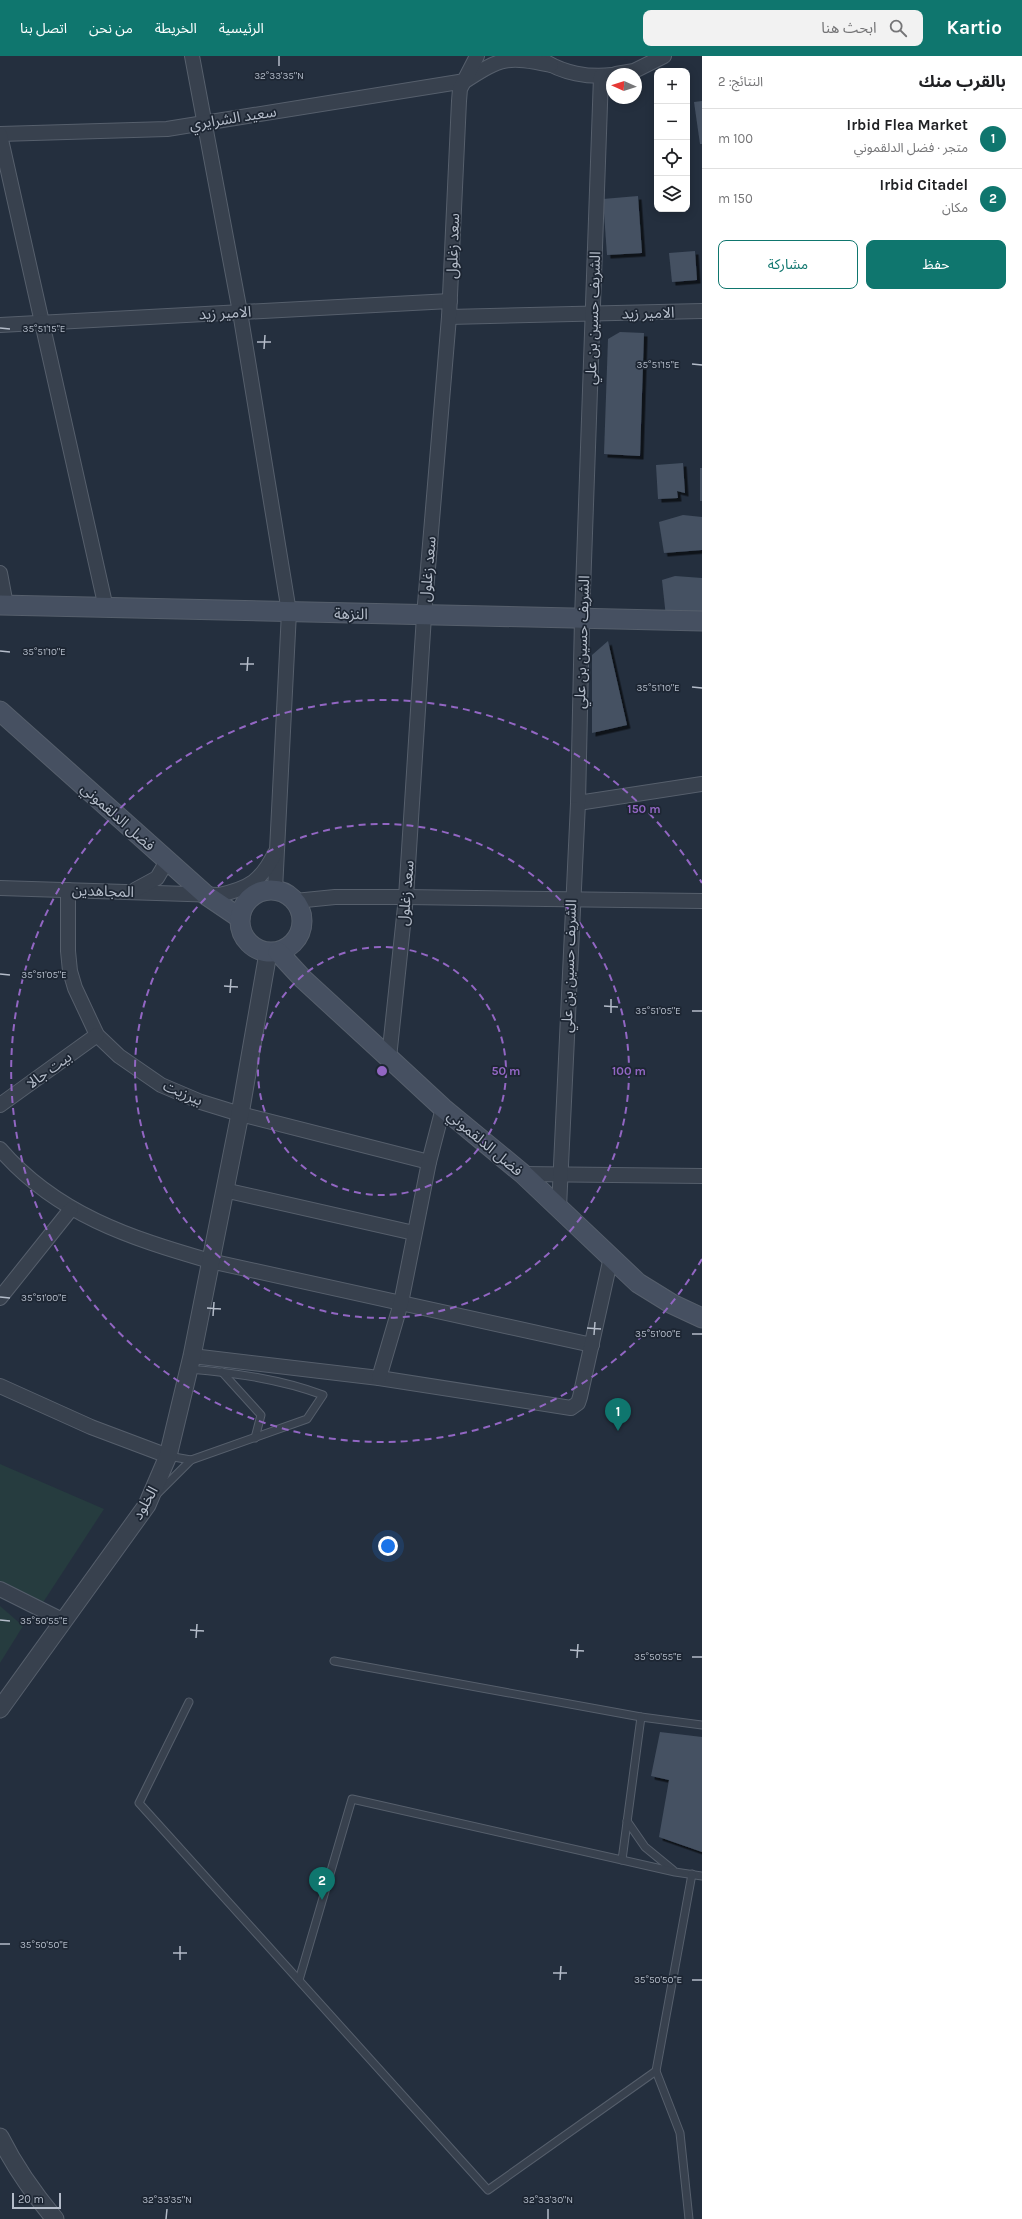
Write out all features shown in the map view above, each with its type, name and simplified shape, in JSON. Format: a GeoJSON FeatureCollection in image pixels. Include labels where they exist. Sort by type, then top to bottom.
{"type":"FeatureCollection","features":[{"type":"Feature","properties":{"kind":"main road","name":"النزهة"},"geometry":{"type":"LineString","coordinates":[[3,605],[702,622]]}},
{"type":"Feature","properties":{"kind":"main road","name":"فضل الدلقموني"},"geometry":{"type":"LineString","coordinates":[[0,711],[206,895],[240,918]]}},
{"type":"Feature","properties":{"kind":"main road"},"geometry":{"type":"LineString","coordinates":[[275,890],[283,892],[295,901],[301,910],[303,920],[301,931],[296,941],[288,948],[273,952],[250,945],[241,928],[240,918],[243,908],[248,900],[256,894],[275,890]]}},
{"type":"Feature","properties":{"kind":"main road","name":"فضل الدلقموني"},"geometry":{"type":"LineString","coordinates":[[273,952],[444,1108],[523,1174],[638,1283],[655,1295],[702,1318]]}},
{"type":"Feature","properties":{"kind":"street"},"geometry":{"type":"LineString","coordinates":[[192,56],[240,312],[289,612],[275,890]]}},
{"type":"Feature","properties":{"kind":"street","name":"سعد زغلول"},"geometry":{"type":"LineString","coordinates":[[389,1058],[406,897],[424,616],[450,317],[460,89],[477,56]]}},
{"type":"Feature","properties":{"kind":"street"},"geometry":{"type":"LineString","coordinates":[[538,56],[551,65]]}},
{"type":"Feature","properties":{"kind":"street"},"geometry":{"type":"LineString","coordinates":[[640,68],[664,56]]}},
{"type":"Feature","properties":{"kind":"street"},"geometry":{"type":"LineString","coordinates":[[465,81],[490,64],[511,57],[528,59],[551,65],[576,74],[606,75]]}},
{"type":"Feature","properties":{"kind":"street","name":"سعيد الشرايري"},"geometry":{"type":"LineString","coordinates":[[0,135],[146,130],[204,124],[465,81]]}},
{"type":"Feature","properties":{"kind":"street","name":"الشريف حسين بن علي"},"geometry":{"type":"LineString","coordinates":[[559,1208],[572,899],[578,803],[582,619],[593,314],[606,92]]}},
{"type":"Feature","properties":{"kind":"street"},"geometry":{"type":"LineString","coordinates":[[0,135],[106,608]]}},
{"type":"Feature","properties":{"kind":"street","name":"الامير زيد"},"geometry":{"type":"LineString","coordinates":[[0,325],[450,301]]}},
{"type":"Feature","properties":{"kind":"street","name":"الامير زيد"},"geometry":{"type":"LineString","coordinates":[[450,317],[702,311]]}},
{"type":"Feature","properties":{"kind":"street"},"geometry":{"type":"LineString","coordinates":[[0,573],[3,605]]}},
{"type":"Feature","properties":{"kind":"street"},"geometry":{"type":"LineString","coordinates":[[578,803],[702,784]]}},
{"type":"Feature","properties":{"kind":"street","name":"المجاهدين"},"geometry":{"type":"LineString","coordinates":[[0,888],[133,891],[219,895],[251,885],[265,872],[277,849]]}},
{"type":"Feature","properties":{"kind":"street"},"geometry":{"type":"LineString","coordinates":[[133,891],[157,878],[167,861]]}},
{"type":"Feature","properties":{"kind":"street","name":"بيرزيت"},"geometry":{"type":"LineString","coordinates":[[68,890],[68,951],[70,971],[80,999],[97,1035],[119,1056],[161,1085],[201,1102],[240,1114],[429,1162]]}},
{"type":"Feature","properties":{"kind":"street"},"geometry":{"type":"LineString","coordinates":[[295,901],[335,897],[702,901]]}},
{"type":"Feature","properties":{"kind":"street","name":"الخلود"},"geometry":{"type":"LineString","coordinates":[[0,1709],[62,1620],[147,1505],[168,1456],[191,1362],[224,1190],[273,952]]}},
{"type":"Feature","properties":{"kind":"street","name":"بيت جالا"},"geometry":{"type":"LineString","coordinates":[[0,1105],[97,1035]]}},
{"type":"Feature","properties":{"kind":"street"},"geometry":{"type":"LineString","coordinates":[[379,1378],[401,1303],[429,1162],[444,1108]]}},
{"type":"Feature","properties":{"kind":"street"},"geometry":{"type":"LineString","coordinates":[[0,1150],[28,1178],[71,1209],[129,1236],[210,1261],[592,1345]]}},
{"type":"Feature","properties":{"kind":"street"},"geometry":{"type":"LineString","coordinates":[[523,1174],[702,1176]]}},
{"type":"Feature","properties":{"kind":"street"},"geometry":{"type":"LineString","coordinates":[[224,1190],[414,1233]]}},
{"type":"Feature","properties":{"kind":"street"},"geometry":{"type":"LineString","coordinates":[[0,1298],[71,1209]]}},
{"type":"Feature","properties":{"kind":"street"},"geometry":{"type":"LineString","coordinates":[[191,1362],[379,1378],[571,1408],[578,1403],[580,1397],[611,1257]]}},
{"type":"Feature","properties":{"kind":"street"},"geometry":{"type":"LineString","coordinates":[[0,1386],[91,1427],[168,1456]]}},
{"type":"Feature","properties":{"kind":"street"},"geometry":{"type":"LineString","coordinates":[[0,1589],[62,1620]]}},
{"type":"Feature","properties":{"kind":"street"},"geometry":{"type":"LineString","coordinates":[[0,2137],[34,2192],[55,2219]]}},
{"type":"Feature","properties":{"kind":"lane"},"geometry":{"type":"LineString","coordinates":[[147,1505],[191,1460],[307,1419],[323,1394],[294,1384],[222,1372],[191,1362]]}},
{"type":"Feature","properties":{"kind":"lane"},"geometry":{"type":"LineString","coordinates":[[222,1372],[261,1414],[255,1438]]}},
{"type":"Feature","properties":{"kind":"lane"},"geometry":{"type":"LineString","coordinates":[[168,1456],[191,1460]]}},
{"type":"Feature","properties":{"kind":"lane"},"geometry":{"type":"LineString","coordinates":[[334,1661],[641,1717],[702,1725]]}},
{"type":"Feature","properties":{"kind":"lane"},"geometry":{"type":"LineString","coordinates":[[189,1702],[139,1803],[488,2190],[656,2071]]}},
{"type":"Feature","properties":{"kind":"lane"},"geometry":{"type":"LineString","coordinates":[[622,1860],[641,1717]]}},
{"type":"Feature","properties":{"kind":"lane"},"geometry":{"type":"LineString","coordinates":[[299,1980],[352,1799],[675,1872],[702,1876]]}},
{"type":"Feature","properties":{"kind":"lane"},"geometry":{"type":"LineString","coordinates":[[627,1821],[645,1847],[675,1872]]}},
{"type":"Feature","properties":{"kind":"lane"},"geometry":{"type":"LineString","coordinates":[[689,2219],[680,2134],[656,2071],[692,1874]]}},
{"type":"Feature","properties":{"kind":"green space"},"geometry":{"type":"Polygon","coordinates":[[[0,1464],[104,1509],[42,1604],[0,1588],[0,1464]]]}},
{"type":"Feature","properties":{"kind":"green space"},"geometry":{"type":"Polygon","coordinates":[[[0,1606],[23,1626],[0,1663],[0,1606]]]}},
{"type":"Feature","properties":{"kind":"building"},"geometry":{"type":"Polygon","coordinates":[[[702,101],[702,144],[700,144],[694,102],[702,101]]]}},
{"type":"Feature","properties":{"kind":"building"},"geometry":{"type":"Polygon","coordinates":[[[638,196],[642,253],[607,255],[603,199],[638,196]]]}},
{"type":"Feature","properties":{"kind":"building"},"geometry":{"type":"Polygon","coordinates":[[[695,251],[697,280],[672,282],[669,253],[695,251]]]}},
{"type":"Feature","properties":{"kind":"building"},"geometry":{"type":"Polygon","coordinates":[[[620,332],[644,333],[640,456],[604,454],[608,339],[620,332]]]}},
{"type":"Feature","properties":{"kind":"building"},"geometry":{"type":"Polygon","coordinates":[[[683,463],[685,493],[677,491],[678,498],[658,499],[656,465],[683,463]]]}},
{"type":"Feature","properties":{"kind":"building"},"geometry":{"type":"Polygon","coordinates":[[[700,468],[702,468],[702,501],[700,501],[700,468]]]}},
{"type":"Feature","properties":{"kind":"building"},"geometry":{"type":"Polygon","coordinates":[[[683,515],[702,517],[702,550],[664,553],[659,522],[683,515]]]}},
{"type":"Feature","properties":{"kind":"building"},"geometry":{"type":"Polygon","coordinates":[[[675,576],[702,578],[702,615],[666,617],[662,580],[675,576]]]}},
{"type":"Feature","properties":{"kind":"building"},"geometry":{"type":"Polygon","coordinates":[[[608,641],[627,725],[592,733],[592,655],[608,641]]]}},
{"type":"Feature","properties":{"kind":"building"},"geometry":{"type":"Polygon","coordinates":[[[660,1732],[702,1737],[702,1852],[659,1837],[669,1780],[651,1776],[660,1732]]]}},
{"type":"Feature","properties":{"kind":"place","name":"Irbid Flea Market"},"geometry":{"type":"Point","coordinates":[618,1431]}},
{"type":"Feature","properties":{"kind":"place","name":"Irbid Citadel"},"geometry":{"type":"Point","coordinates":[322,1900]}}]}
